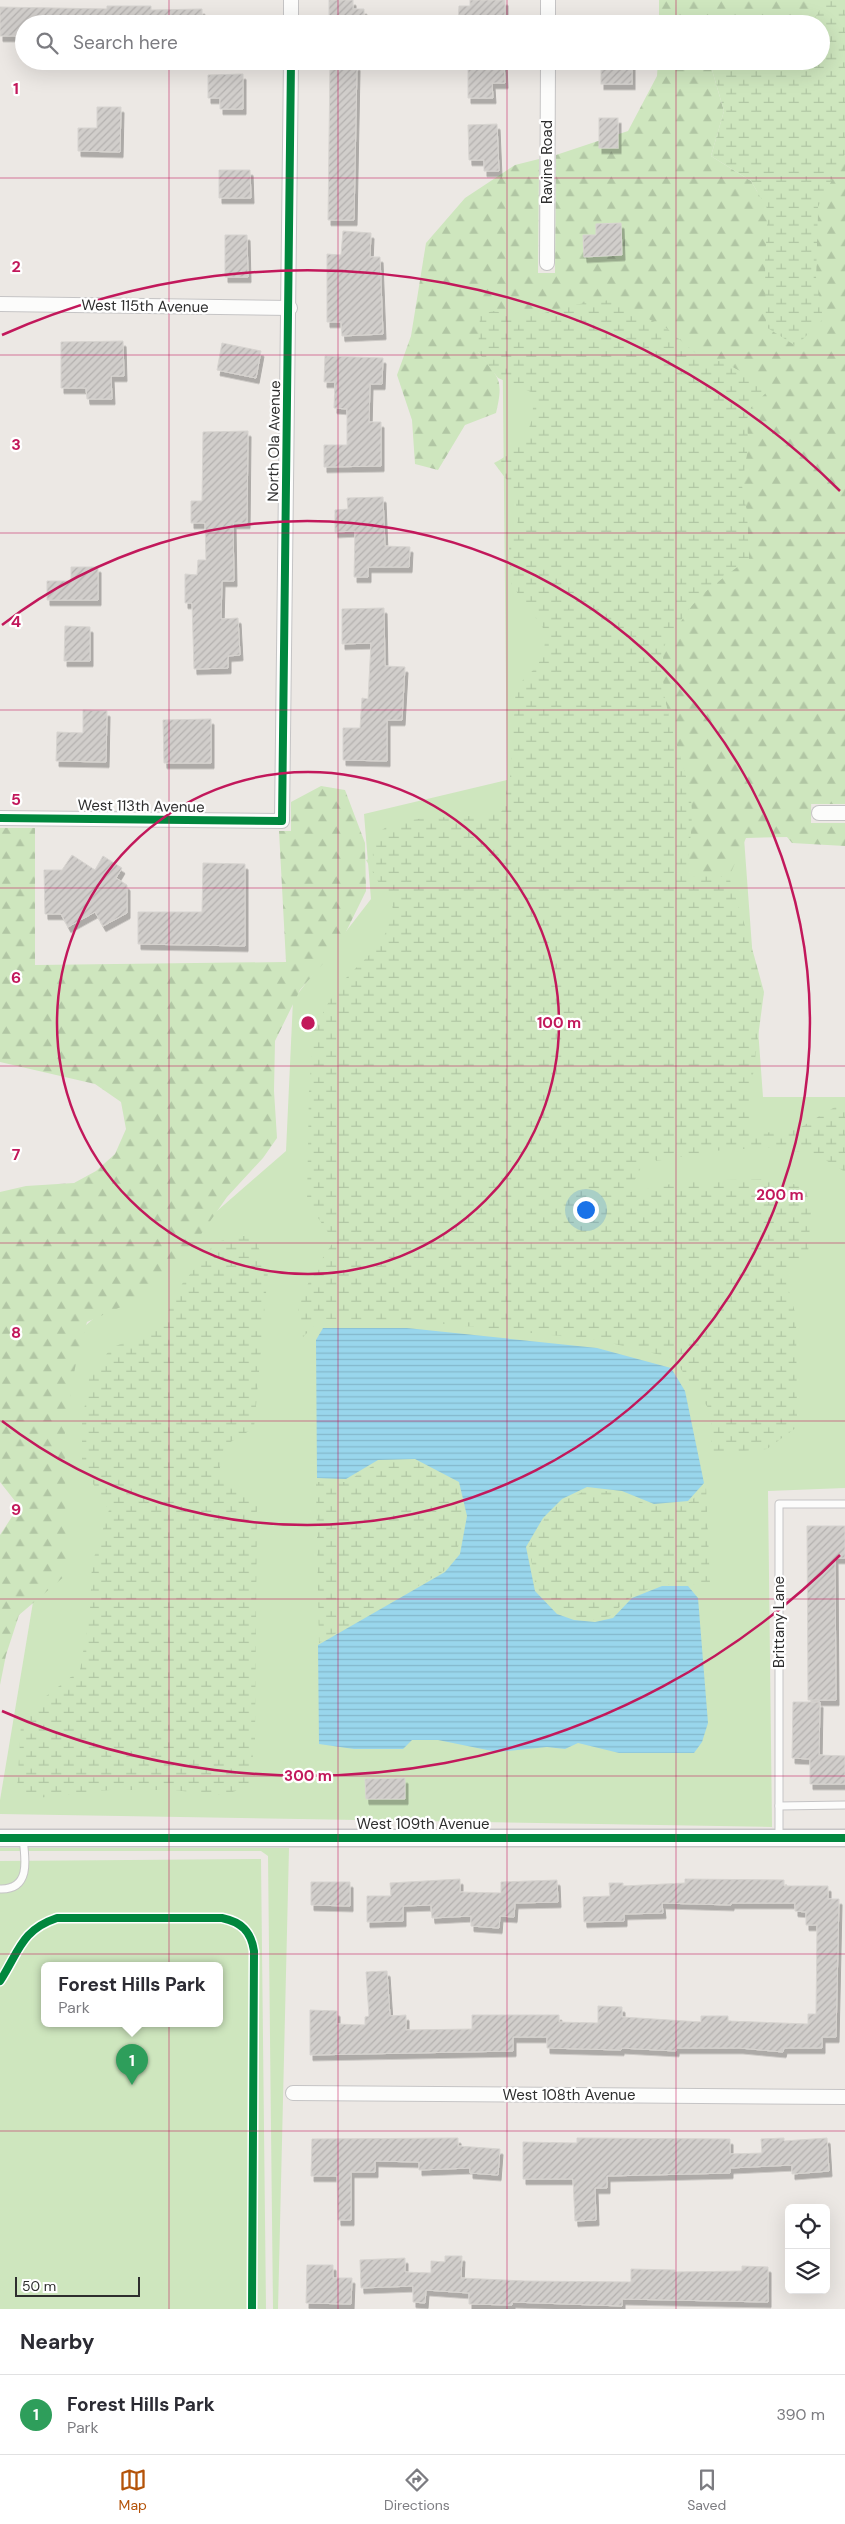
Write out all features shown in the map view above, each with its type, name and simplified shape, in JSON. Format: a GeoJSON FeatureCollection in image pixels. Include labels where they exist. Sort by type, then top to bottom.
{"type":"FeatureCollection","features":[{"type":"Feature","properties":{"kind":"street"},"geometry":{"type":"LineString","coordinates":[[291,0],[291,15]]}},
{"type":"Feature","properties":{"kind":"street"},"geometry":{"type":"LineString","coordinates":[[548,0],[548,15]]}},
{"type":"Feature","properties":{"kind":"street","name":"North Ola Avenue"},"geometry":{"type":"LineString","coordinates":[[282,821],[290,308],[291,70]]}},
{"type":"Feature","properties":{"kind":"street","name":"Ravine Road"},"geometry":{"type":"LineString","coordinates":[[547,264],[548,70]]}},
{"type":"Feature","properties":{"kind":"street","name":"West 115th Avenue"},"geometry":{"type":"LineString","coordinates":[[0,304],[290,308]]}},
{"type":"Feature","properties":{"kind":"street"},"geometry":{"type":"LineString","coordinates":[[820,813],[845,813]]}},
{"type":"Feature","properties":{"kind":"street","name":"West 113th Avenue"},"geometry":{"type":"LineString","coordinates":[[0,818],[282,821]]}},
{"type":"Feature","properties":{"kind":"street","name":"West 109th Avenue"},"geometry":{"type":"LineString","coordinates":[[0,1838],[845,1838]]}},
{"type":"Feature","properties":{"kind":"street","name":"West 108th Avenue"},"geometry":{"type":"LineString","coordinates":[[293,2093],[845,2097]]}},
{"type":"Feature","properties":{"kind":"lane","name":"Brittany Lane"},"geometry":{"type":"LineString","coordinates":[[779,1838],[780,1504],[845,1504]]}},
{"type":"Feature","properties":{"kind":"lane"},"geometry":{"type":"LineString","coordinates":[[778,1806],[845,1805]]}},
{"type":"Feature","properties":{"kind":"lane"},"geometry":{"type":"LineString","coordinates":[[0,1889],[11,1888],[18,1885],[22,1880],[25,1870],[23,1838]]}},
{"type":"Feature","properties":{"kind":"green space"},"geometry":{"type":"Polygon","coordinates":[[[659,0],[825,0],[817,15],[659,15],[659,0]]]}},
{"type":"Feature","properties":{"kind":"green space"},"geometry":{"type":"Polygon","coordinates":[[[762,0],[845,0],[845,720],[812,721],[811,820],[744,838],[763,1097],[845,1097],[845,1488],[768,1491],[772,1827],[0,1814],[0,1800],[78,1332],[286,1151],[293,1000],[371,899],[364,814],[507,780],[502,301],[711,288],[817,70],[830,70],[830,15],[760,15],[762,0]]]}},
{"type":"Feature","properties":{"kind":"green space"},"geometry":{"type":"Polygon","coordinates":[[[825,0],[845,0],[845,154],[818,207],[816,277],[823,319],[796,346],[766,327],[765,262],[768,210],[751,181],[711,156],[724,111],[712,70],[830,70],[830,15],[817,15],[825,0]]]}},
{"type":"Feature","properties":{"kind":"green space"},"geometry":{"type":"Polygon","coordinates":[[[657,70],[712,70],[724,111],[711,156],[751,181],[768,210],[765,262],[823,319],[816,277],[818,207],[845,154],[845,804],[811,804],[811,823],[845,823],[845,846],[792,843],[787,837],[746,838],[729,877],[687,877],[692,816],[690,794],[666,704],[662,672],[664,647],[696,599],[749,558],[747,512],[742,486],[748,446],[747,419],[751,407],[771,388],[723,362],[700,357],[683,344],[551,312],[534,316],[511,313],[478,352],[498,379],[500,393],[496,413],[465,425],[438,470],[415,464],[412,420],[397,375],[411,336],[426,243],[465,198],[515,165],[539,159],[538,273],[555,273],[556,155],[628,131],[657,76],[657,70]]]}},
{"type":"Feature","properties":{"kind":"green space"},"geometry":{"type":"Polygon","coordinates":[[[610,300],[665,327],[700,357],[723,362],[771,388],[751,407],[747,419],[748,446],[742,486],[747,512],[749,559],[731,570],[705,591],[672,631],[664,648],[662,681],[670,720],[690,793],[692,824],[687,876],[729,877],[764,992],[749,1105],[749,1134],[796,1130],[845,1101],[845,1172],[819,1156],[773,1147],[713,1151],[657,1161],[647,1155],[631,1188],[624,1193],[687,1181],[761,1179],[805,1186],[811,1210],[808,1254],[784,1274],[796,1316],[797,1427],[767,1449],[711,1454],[711,1412],[673,1358],[598,1340],[407,1320],[323,1319],[303,1337],[298,1308],[312,1274],[334,1241],[307,1202],[309,1089],[314,1030],[336,988],[382,942],[394,910],[366,860],[373,858],[373,841],[383,829],[396,823],[502,811],[510,777],[516,687],[535,668],[544,651],[546,632],[511,584],[509,546],[518,527],[515,491],[494,463],[513,450],[526,434],[533,415],[531,392],[498,378],[478,352],[480,316],[492,311],[534,316],[572,305],[610,300]]]}},
{"type":"Feature","properties":{"kind":"green space"},"geometry":{"type":"Polygon","coordinates":[[[321,786],[345,790],[365,843],[366,891],[340,944],[300,990],[275,1041],[274,1091],[277,1138],[263,1158],[227,1197],[197,1240],[139,1299],[87,1322],[75,1368],[65,1429],[66,1575],[19,1615],[6,1655],[0,1685],[0,1535],[19,1506],[0,1482],[0,1192],[26,1186],[74,1183],[96,1171],[115,1154],[126,1129],[121,1102],[95,1084],[0,1062],[0,828],[35,828],[35,965],[286,962],[279,831],[291,831],[291,802],[321,786]]]}},
{"type":"Feature","properties":{"kind":"green space"},"geometry":{"type":"Polygon","coordinates":[[[253,1234],[268,1271],[254,1428],[224,1446],[218,1478],[234,1490],[257,1500],[255,1743],[248,1787],[223,1795],[172,1790],[110,1790],[37,1798],[17,1791],[21,1724],[41,1700],[80,1670],[90,1611],[92,1564],[109,1510],[82,1466],[82,1424],[89,1378],[111,1348],[160,1328],[182,1284],[216,1242],[253,1234]]]}},
{"type":"Feature","properties":{"kind":"green space"},"geometry":{"type":"Polygon","coordinates":[[[417,1461],[457,1484],[463,1519],[461,1539],[452,1560],[444,1571],[319,1643],[316,1482],[346,1482],[379,1462],[417,1461]]]}},
{"type":"Feature","properties":{"kind":"green space"},"geometry":{"type":"Polygon","coordinates":[[[706,1486],[710,1584],[657,1585],[628,1599],[610,1616],[592,1620],[573,1616],[556,1609],[536,1588],[529,1547],[546,1516],[563,1501],[589,1489],[622,1493],[650,1506],[690,1502],[706,1486]]]}},
{"type":"Feature","properties":{"kind":"green space"},"geometry":{"type":"Polygon","coordinates":[[[0,1848],[289,1848],[278,2309],[273,2309],[268,1856],[261,1851],[0,1851],[0,1848]]]}},
{"type":"Feature","properties":{"kind":"green space"},"geometry":{"type":"Polygon","coordinates":[[[261,1859],[266,2309],[0,2309],[0,1861],[261,1859]]]}},
{"type":"Feature","properties":{"kind":"water"},"geometry":{"type":"Polygon","coordinates":[[[323,1328],[407,1328],[597,1348],[671,1368],[685,1391],[704,1483],[688,1501],[654,1504],[622,1491],[587,1487],[562,1499],[543,1518],[526,1547],[535,1591],[557,1614],[574,1620],[595,1622],[613,1618],[632,1598],[662,1586],[688,1586],[698,1598],[708,1723],[702,1742],[694,1753],[619,1753],[578,1743],[565,1749],[547,1747],[497,1752],[438,1740],[412,1740],[403,1749],[354,1749],[319,1744],[318,1645],[445,1572],[460,1554],[467,1516],[459,1482],[415,1459],[378,1460],[346,1479],[317,1478],[316,1340],[323,1328]]]}},
{"type":"Feature","properties":{"kind":"building"},"geometry":{"type":"Polygon","coordinates":[[[329,0],[353,0],[353,9],[364,9],[364,15],[329,15],[329,0]]]}},
{"type":"Feature","properties":{"kind":"building"},"geometry":{"type":"Polygon","coordinates":[[[470,0],[505,0],[505,15],[458,15],[459,6],[470,6],[470,0]]]}},
{"type":"Feature","properties":{"kind":"building"},"geometry":{"type":"Polygon","coordinates":[[[107,6],[151,6],[151,10],[202,9],[202,15],[15,15],[15,36],[0,36],[0,7],[107,9],[107,6]]]}},
{"type":"Feature","properties":{"kind":"building"},"geometry":{"type":"Polygon","coordinates":[[[330,70],[357,70],[354,220],[328,220],[330,70]]]}},
{"type":"Feature","properties":{"kind":"building"},"geometry":{"type":"Polygon","coordinates":[[[468,70],[504,70],[505,83],[492,83],[493,98],[468,98],[468,70]]]}},
{"type":"Feature","properties":{"kind":"building"},"geometry":{"type":"Polygon","coordinates":[[[601,70],[632,70],[632,84],[601,84],[601,70]]]}},
{"type":"Feature","properties":{"kind":"building"},"geometry":{"type":"Polygon","coordinates":[[[243,74],[243,109],[220,109],[220,98],[208,98],[208,75],[243,74]]]}},
{"type":"Feature","properties":{"kind":"building"},"geometry":{"type":"Polygon","coordinates":[[[97,107],[121,107],[120,152],[78,151],[78,128],[97,128],[97,107]]]}},
{"type":"Feature","properties":{"kind":"building"},"geometry":{"type":"Polygon","coordinates":[[[599,118],[618,118],[618,148],[599,148],[599,118]]]}},
{"type":"Feature","properties":{"kind":"building"},"geometry":{"type":"Polygon","coordinates":[[[497,124],[499,171],[484,171],[484,160],[469,160],[468,125],[497,124]]]}},
{"type":"Feature","properties":{"kind":"building"},"geometry":{"type":"Polygon","coordinates":[[[219,170],[250,170],[251,198],[219,198],[219,170]]]}},
{"type":"Feature","properties":{"kind":"building"},"geometry":{"type":"Polygon","coordinates":[[[621,223],[622,255],[584,257],[583,235],[596,235],[596,224],[621,223]]]}},
{"type":"Feature","properties":{"kind":"building"},"geometry":{"type":"Polygon","coordinates":[[[343,231],[371,233],[370,257],[380,257],[383,334],[342,336],[341,322],[327,322],[327,254],[341,255],[343,231]]]}},
{"type":"Feature","properties":{"kind":"building"},"geometry":{"type":"Polygon","coordinates":[[[225,235],[247,235],[248,277],[225,277],[225,235]]]}},
{"type":"Feature","properties":{"kind":"building"},"geometry":{"type":"Polygon","coordinates":[[[123,341],[124,376],[111,376],[112,399],[87,399],[86,388],[61,388],[61,342],[123,341]]]}},
{"type":"Feature","properties":{"kind":"building"},"geometry":{"type":"Polygon","coordinates":[[[222,343],[261,351],[256,378],[217,370],[222,343]]]}},
{"type":"Feature","properties":{"kind":"building"},"geometry":{"type":"Polygon","coordinates":[[[325,356],[383,358],[382,384],[370,384],[369,422],[381,422],[381,466],[324,467],[324,445],[347,445],[347,409],[334,408],[335,382],[324,382],[325,356]]]}},
{"type":"Feature","properties":{"kind":"building"},"geometry":{"type":"Polygon","coordinates":[[[248,431],[247,523],[233,523],[234,581],[222,581],[221,619],[238,618],[240,655],[228,656],[228,668],[194,669],[192,603],[185,603],[185,574],[197,575],[198,560],[206,560],[205,523],[191,523],[191,501],[202,501],[203,432],[248,431]]]}},
{"type":"Feature","properties":{"kind":"building"},"geometry":{"type":"Polygon","coordinates":[[[383,497],[385,546],[410,547],[409,567],[368,567],[368,577],[354,577],[355,531],[335,532],[335,510],[348,509],[347,498],[383,497]]]}},
{"type":"Feature","properties":{"kind":"building"},"geometry":{"type":"Polygon","coordinates":[[[71,567],[98,567],[98,600],[47,600],[47,581],[71,581],[71,567]]]}},
{"type":"Feature","properties":{"kind":"building"},"geometry":{"type":"Polygon","coordinates":[[[384,608],[385,666],[405,667],[402,720],[387,720],[387,761],[343,760],[343,728],[360,728],[362,698],[368,699],[371,643],[342,644],[342,609],[384,608]]]}},
{"type":"Feature","properties":{"kind":"building"},"geometry":{"type":"Polygon","coordinates":[[[65,626],[90,627],[90,661],[64,661],[65,626]]]}},
{"type":"Feature","properties":{"kind":"building"},"geometry":{"type":"Polygon","coordinates":[[[83,710],[107,711],[106,762],[56,761],[57,732],[83,733],[83,710]]]}},
{"type":"Feature","properties":{"kind":"building"},"geometry":{"type":"Polygon","coordinates":[[[211,719],[211,763],[164,763],[163,720],[211,719]]]}},
{"type":"Feature","properties":{"kind":"building"},"geometry":{"type":"Polygon","coordinates":[[[72,855],[95,870],[103,856],[122,868],[116,878],[127,885],[127,913],[103,926],[95,912],[68,927],[61,914],[45,914],[44,870],[62,870],[72,855]]]}},
{"type":"Feature","properties":{"kind":"building"},"geometry":{"type":"Polygon","coordinates":[[[203,863],[245,864],[245,946],[138,944],[138,912],[202,912],[203,863]]]}},
{"type":"Feature","properties":{"kind":"building"},"geometry":{"type":"Polygon","coordinates":[[[807,1526],[845,1526],[845,1558],[835,1558],[836,1700],[808,1700],[807,1526]]]}},
{"type":"Feature","properties":{"kind":"building"},"geometry":{"type":"Polygon","coordinates":[[[793,1702],[820,1702],[819,1755],[845,1756],[845,1784],[810,1784],[810,1759],[792,1758],[793,1702]]]}},
{"type":"Feature","properties":{"kind":"building"},"geometry":{"type":"Polygon","coordinates":[[[405,1778],[405,1799],[366,1799],[365,1779],[405,1778]]]}},
{"type":"Feature","properties":{"kind":"building"},"geometry":{"type":"Polygon","coordinates":[[[460,1879],[460,1892],[501,1893],[501,1882],[557,1880],[558,1902],[515,1903],[514,1917],[500,1916],[499,1928],[471,1926],[471,1916],[432,1918],[431,1905],[403,1906],[403,1921],[367,1922],[367,1896],[391,1896],[390,1883],[460,1879]]]}},
{"type":"Feature","properties":{"kind":"building"},"geometry":{"type":"Polygon","coordinates":[[[685,1879],[784,1880],[784,1886],[828,1886],[828,1899],[839,1899],[836,2037],[822,2037],[822,2048],[784,2048],[783,2052],[740,2048],[676,2048],[676,2051],[621,2048],[621,2050],[547,2048],[547,2037],[513,2037],[513,2051],[310,2055],[310,2010],[337,2011],[337,2024],[365,2025],[365,2017],[369,2016],[366,1972],[387,1971],[390,2016],[406,2015],[406,2030],[472,2029],[472,2015],[559,2015],[559,2022],[598,2023],[598,2006],[622,2007],[622,2017],[701,2022],[701,2016],[728,2016],[728,2021],[808,2024],[808,2014],[816,2014],[817,1925],[806,1925],[806,1912],[795,1911],[795,1903],[731,1903],[731,1905],[662,1903],[663,1913],[624,1914],[624,1921],[584,1922],[583,1897],[610,1896],[609,1883],[623,1883],[623,1886],[685,1883],[685,1879]]]}},
{"type":"Feature","properties":{"kind":"building"},"geometry":{"type":"Polygon","coordinates":[[[311,1882],[350,1882],[350,1906],[311,1905],[311,1882]]]}},
{"type":"Feature","properties":{"kind":"building"},"geometry":{"type":"Polygon","coordinates":[[[458,2138],[458,2146],[500,2149],[498,2175],[470,2173],[470,2168],[419,2170],[419,2162],[375,2161],[375,2172],[351,2172],[351,2220],[338,2220],[337,2176],[311,2176],[312,2139],[458,2138]]]}},
{"type":"Feature","properties":{"kind":"building"},"geometry":{"type":"Polygon","coordinates":[[[577,2138],[730,2139],[730,2154],[762,2153],[761,2139],[784,2138],[784,2141],[827,2138],[829,2171],[792,2174],[792,2165],[730,2168],[730,2173],[607,2176],[607,2188],[595,2188],[596,2220],[575,2221],[573,2179],[523,2179],[523,2142],[577,2143],[577,2138]]]}},
{"type":"Feature","properties":{"kind":"building"},"geometry":{"type":"Polygon","coordinates":[[[445,2256],[462,2256],[461,2278],[525,2281],[631,2282],[631,2269],[675,2270],[675,2272],[742,2271],[742,2266],[768,2267],[768,2302],[622,2299],[622,2306],[512,2302],[512,2305],[469,2304],[469,2293],[426,2290],[425,2303],[413,2302],[413,2286],[361,2288],[360,2260],[405,2258],[405,2272],[431,2273],[431,2261],[445,2262],[445,2256]]]}},
{"type":"Feature","properties":{"kind":"building"},"geometry":{"type":"Polygon","coordinates":[[[307,2265],[333,2265],[333,2278],[352,2278],[351,2304],[306,2303],[307,2265]]]}},
{"type":"Feature","properties":{"kind":"cycle path"},"geometry":{"type":"LineString","coordinates":[[0,818],[282,821],[291,70]]}},
{"type":"Feature","properties":{"kind":"cycle path"},"geometry":{"type":"LineString","coordinates":[[0,1838],[845,1838]]}},
{"type":"Feature","properties":{"kind":"cycle path"},"geometry":{"type":"LineString","coordinates":[[0,1981],[28,1936],[45,1923],[57,1918],[222,1918],[235,1922],[248,1933],[254,1951],[252,2309]]}},
{"type":"Feature","properties":{"kind":"place","name":"Forest Hills Park"},"geometry":{"type":"Point","coordinates":[132,2085]}}]}
